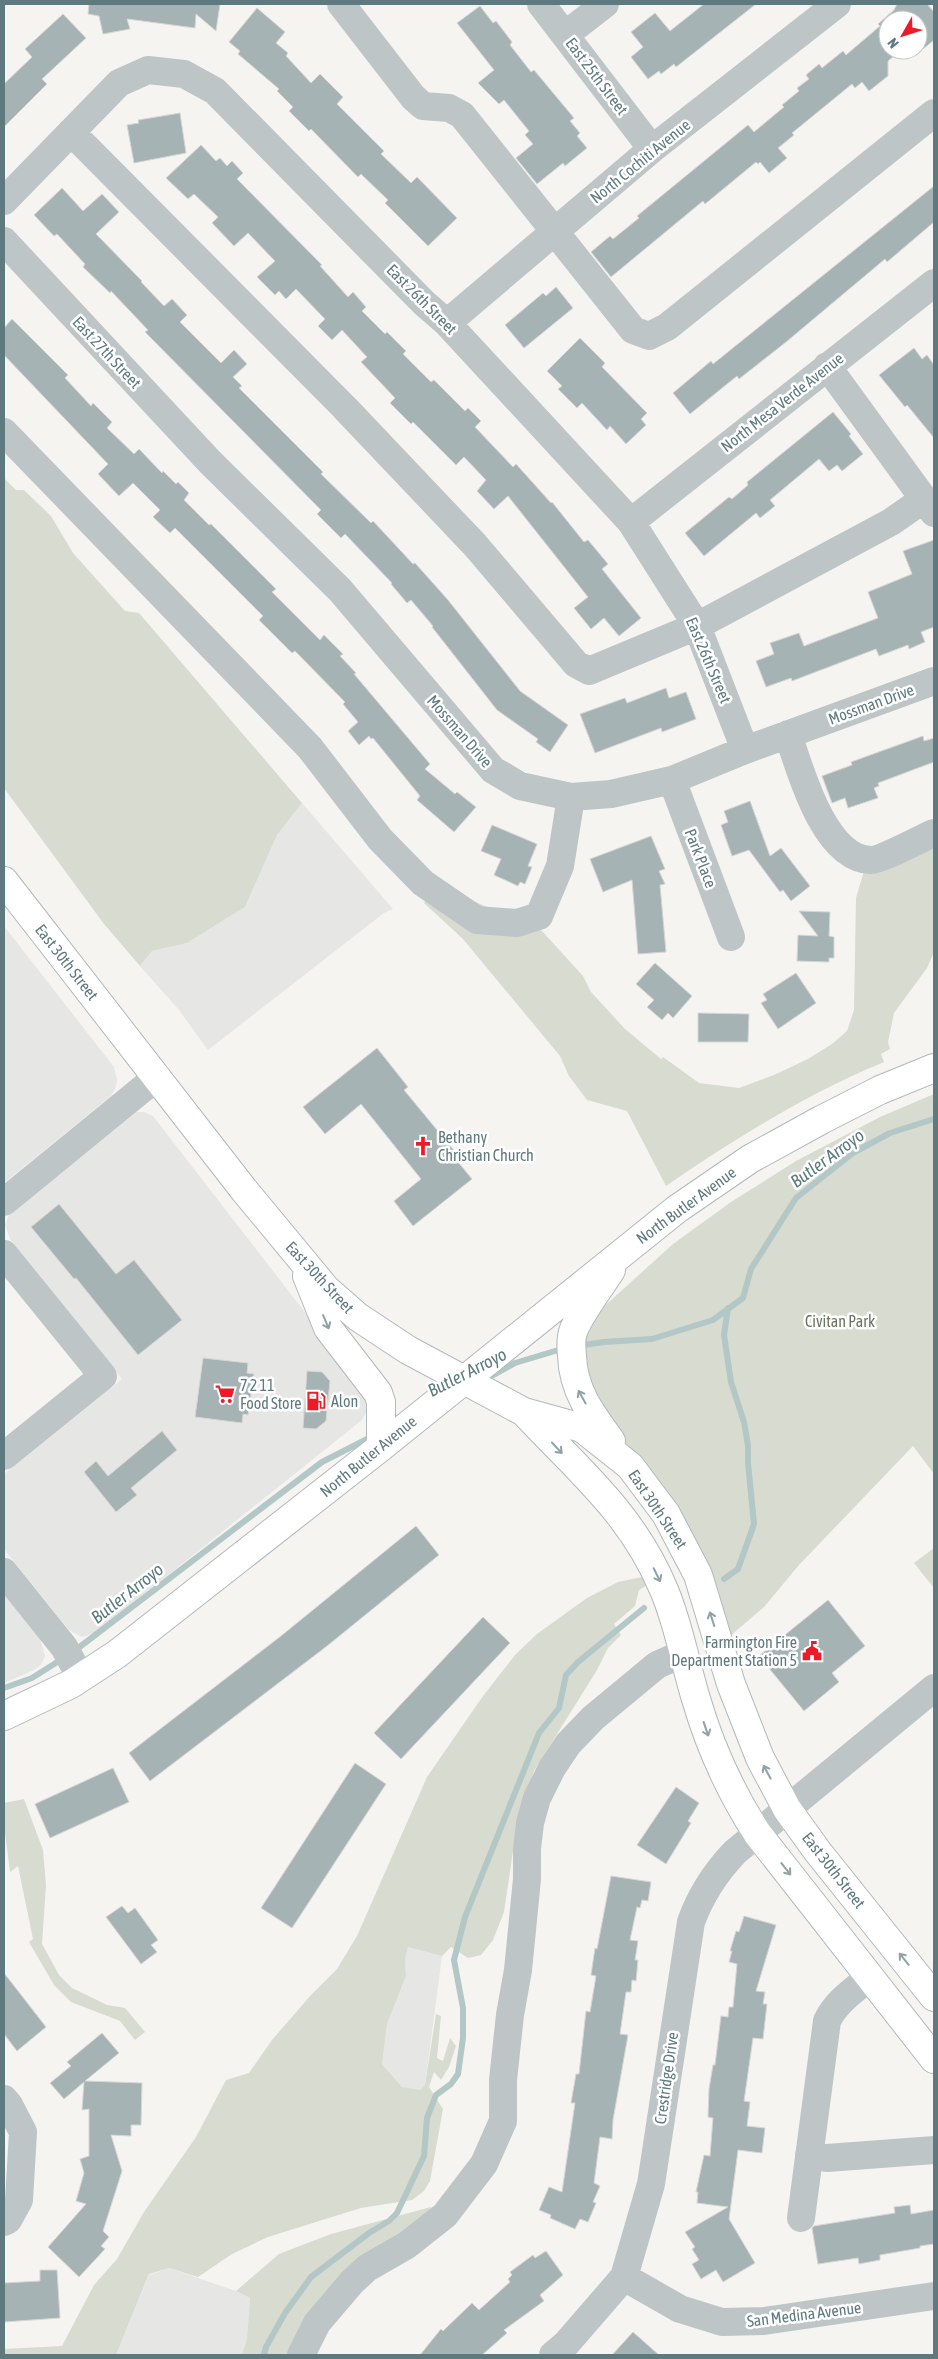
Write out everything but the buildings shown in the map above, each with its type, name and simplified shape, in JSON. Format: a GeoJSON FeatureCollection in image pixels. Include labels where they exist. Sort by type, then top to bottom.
{"type":"FeatureCollection","features":[{"type":"Feature","properties":{"kind":"main road","name":"East 30th Street"},"geometry":{"type":"LineString","coordinates":[[4,881],[301,1260],[332,1294],[377,1332],[524,1412],[582,1428],[630,1466],[666,1514],[694,1568],[732,1684],[760,1758],[787,1809],[818,1852],[934,1997]]}},
{"type":"Feature","properties":{"kind":"main road","name":"North Butler Avenue"},"geometry":{"type":"LineString","coordinates":[[4,1716],[29,1706],[81,1678],[176,1609],[677,1209],[750,1159],[840,1109],[934,1068]]}},
{"type":"Feature","properties":{"kind":"main road"},"geometry":{"type":"LineString","coordinates":[[620,1254],[574,1330],[572,1348],[573,1371],[578,1390],[592,1416],[630,1466]]}},
{"type":"Feature","properties":{"kind":"main road"},"geometry":{"type":"LineString","coordinates":[[301,1260],[328,1328],[378,1393],[381,1402],[381,1447]]}},
{"type":"Feature","properties":{"kind":"main road"},"geometry":{"type":"LineString","coordinates":[[524,1412],[609,1500],[634,1533],[665,1591],[699,1708],[724,1775],[740,1807],[757,1833],[934,2059]]}},
{"type":"Feature","properties":{"kind":"street"},"geometry":{"type":"LineString","coordinates":[[341,4],[413,97],[423,106],[449,108],[462,115],[633,330],[649,336],[667,327],[934,113]]}},
{"type":"Feature","properties":{"kind":"street","name":"East 25th Street"},"geometry":{"type":"LineString","coordinates":[[541,4],[652,149]]}},
{"type":"Feature","properties":{"kind":"street"},"geometry":{"type":"LineString","coordinates":[[565,35],[605,4]]}},
{"type":"Feature","properties":{"kind":"street","name":"North Cochiti Avenue"},"geometry":{"type":"LineString","coordinates":[[446,322],[652,149],[837,4]]}},
{"type":"Feature","properties":{"kind":"street","name":"East 26th Street"},"geometry":{"type":"LineString","coordinates":[[4,201],[120,83],[148,70],[184,74],[215,91],[424,303],[446,322],[631,522],[697,626],[745,750]]}},
{"type":"Feature","properties":{"kind":"street"},"geometry":{"type":"LineString","coordinates":[[72,132],[344,407],[462,531],[576,664],[589,670],[697,626],[891,522],[929,506],[827,366]]}},
{"type":"Feature","properties":{"kind":"street","name":"East 27th Street"},"geometry":{"type":"LineString","coordinates":[[4,241],[210,462]]}},
{"type":"Feature","properties":{"kind":"street","name":"North Mesa Verde Avenue"},"geometry":{"type":"LineString","coordinates":[[631,522],[827,366],[931,292]]}},
{"type":"Feature","properties":{"kind":"street"},"geometry":{"type":"LineString","coordinates":[[4,432],[310,748],[380,840],[423,883],[477,920],[517,923],[539,916],[560,866],[571,797]]}},
{"type":"Feature","properties":{"kind":"street","name":"Mossman Drive"},"geometry":{"type":"LineString","coordinates":[[210,462],[340,590],[493,770],[520,786],[571,797],[611,794],[672,780],[745,750],[934,682]]}},
{"type":"Feature","properties":{"kind":"street"},"geometry":{"type":"LineString","coordinates":[[788,734],[803,779],[829,832],[841,846],[857,857],[872,860],[934,833]]}},
{"type":"Feature","properties":{"kind":"street","name":"Park Place"},"geometry":{"type":"LineString","coordinates":[[672,780],[731,937]]}},
{"type":"Feature","properties":{"kind":"street"},"geometry":{"type":"LineString","coordinates":[[4,1202],[156,1077]]}},
{"type":"Feature","properties":{"kind":"street"},"geometry":{"type":"LineString","coordinates":[[4,1254],[102,1376],[4,1456]]}},
{"type":"Feature","properties":{"kind":"street"},"geometry":{"type":"LineString","coordinates":[[4,1572],[64,1647],[81,1678]]}},
{"type":"Feature","properties":{"kind":"street"},"geometry":{"type":"LineString","coordinates":[[300,2355],[317,2323],[352,2282],[367,2268],[407,2245],[445,2215],[484,2164],[503,2121],[503,2080],[510,2015],[518,1970],[527,1879],[526,1849],[530,1823],[537,1798],[552,1768],[568,1744],[594,1718],[649,1670],[684,1653]]}},
{"type":"Feature","properties":{"kind":"street","name":"Crestridge Drive"},"geometry":{"type":"LineString","coordinates":[[553,2355],[566,2344],[624,2276],[650,2184],[691,1922],[697,1905],[718,1870],[757,1833],[934,1688]]}},
{"type":"Feature","properties":{"kind":"street"},"geometry":{"type":"LineString","coordinates":[[801,2218],[827,2021],[831,2012],[840,2002],[870,1977]]}},
{"type":"Feature","properties":{"kind":"street"},"geometry":{"type":"LineString","coordinates":[[4,2099],[9,2105],[22,2132],[19,2200],[8,2220],[4,2222]]}},
{"type":"Feature","properties":{"kind":"street"},"geometry":{"type":"LineString","coordinates":[[809,2155],[827,2158],[934,2150]]}},
{"type":"Feature","properties":{"kind":"street","name":"San Medina Avenue"},"geometry":{"type":"LineString","coordinates":[[624,2276],[680,2309],[722,2322],[764,2321],[934,2296]]}},
{"type":"Feature","properties":{"kind":"shaded area"},"geometry":{"type":"Polygon","coordinates":[[[302,803],[393,909],[384,913],[208,1050],[179,1010],[140,966],[152,951],[187,943],[245,907],[277,835],[302,803]]]}},
{"type":"Feature","properties":{"kind":"shaded area"},"geometry":{"type":"Polygon","coordinates":[[[4,926],[114,1067],[117,1080],[116,1087],[111,1096],[4,1183],[4,926]]]}},
{"type":"Feature","properties":{"kind":"shaded area"},"geometry":{"type":"Polygon","coordinates":[[[137,1112],[144,1112],[153,1116],[365,1390],[369,1407],[362,1420],[97,1632],[82,1637],[69,1630],[4,1549],[4,1474],[122,1379],[10,1239],[5,1225],[9,1215],[137,1112]]]}},
{"type":"Feature","properties":{"kind":"shaded area"},"geometry":{"type":"Polygon","coordinates":[[[4,1593],[40,1638],[45,1656],[41,1665],[34,1670],[4,1683],[4,1593]]]}},
{"type":"Feature","properties":{"kind":"shaded area"},"geometry":{"type":"Polygon","coordinates":[[[408,1947],[442,1956],[425,2085],[420,2091],[402,2087],[382,2064],[387,2024],[406,1976],[405,1960],[408,1947]]]}},
{"type":"Feature","properties":{"kind":"shaded area"},"geometry":{"type":"Polygon","coordinates":[[[169,2268],[236,2291],[250,2298],[247,2338],[242,2355],[116,2355],[149,2275],[169,2268]]]}},
{"type":"Feature","properties":{"kind":"green space"},"geometry":{"type":"Polygon","coordinates":[[[4,478],[16,490],[24,490],[51,516],[73,553],[125,611],[139,613],[302,803],[277,835],[245,907],[187,943],[152,951],[140,966],[104,924],[4,788],[4,478]]]}},
{"type":"Feature","properties":{"kind":"green space"},"geometry":{"type":"Polygon","coordinates":[[[934,847],[934,952],[927,968],[894,1013],[888,1042],[890,1049],[881,1054],[884,1062],[827,1088],[772,1118],[666,1186],[627,1111],[587,1100],[569,1076],[560,1056],[463,939],[424,903],[434,884],[542,931],[583,976],[591,992],[625,1029],[661,1059],[663,1057],[699,1083],[739,1088],[774,1075],[808,1059],[832,1044],[847,1031],[854,1010],[856,898],[864,871],[900,863],[934,847]]]}},
{"type":"Feature","properties":{"kind":"green space","name":"Civitan Park"},"geometry":{"type":"Polygon","coordinates":[[[934,1094],[934,1474],[913,1446],[799,1565],[764,1607],[730,1636],[663,1492],[589,1394],[583,1338],[599,1311],[673,1244],[731,1202],[796,1161],[880,1117],[934,1094]]]}},
{"type":"Feature","properties":{"kind":"green space"},"geometry":{"type":"Polygon","coordinates":[[[934,1548],[934,1588],[914,1563],[934,1548]]]}},
{"type":"Feature","properties":{"kind":"green space"},"geometry":{"type":"Polygon","coordinates":[[[642,1577],[646,1586],[639,1590],[635,1606],[614,1624],[621,1635],[608,1648],[597,1670],[534,1771],[518,1817],[504,1912],[493,1940],[481,1955],[468,1958],[451,1947],[442,1956],[408,1947],[405,1960],[406,1976],[387,2024],[382,2064],[402,2087],[420,2090],[425,2085],[436,2014],[441,2016],[437,2058],[443,2061],[450,2038],[456,2046],[449,2067],[441,2080],[434,2072],[429,2087],[443,2109],[430,2181],[424,2191],[412,2200],[361,2208],[268,2237],[232,2254],[198,2277],[169,2268],[149,2274],[116,2355],[4,2355],[4,2349],[62,2346],[94,2285],[117,2259],[144,2212],[196,2137],[226,2080],[249,2073],[272,2040],[311,1995],[337,1969],[357,1936],[427,1777],[483,1696],[515,1655],[537,1634],[587,1598],[618,1582],[642,1577]]]}},
{"type":"Feature","properties":{"kind":"green space"},"geometry":{"type":"Polygon","coordinates":[[[24,1799],[43,1850],[46,1885],[42,1944],[59,1975],[72,1988],[107,2005],[125,2008],[145,2032],[135,2040],[120,2021],[71,2002],[54,1985],[29,1942],[33,1939],[18,1866],[10,1872],[4,1824],[4,1803],[24,1799]]]}},
{"type":"Feature","properties":{"kind":"green space"},"geometry":{"type":"Polygon","coordinates":[[[431,2207],[426,2218],[291,2355],[242,2355],[247,2338],[250,2298],[236,2291],[279,2254],[331,2234],[431,2207]]]}},
{"type":"Feature","properties":{"kind":"waterway","name":"Butler Arroyo"},"geometry":{"type":"LineString","coordinates":[[577,1346],[652,1339],[713,1320],[743,1298],[751,1269],[796,1198],[853,1153],[890,1133],[934,1119]]}},
{"type":"Feature","properties":{"kind":"waterway"},"geometry":{"type":"LineString","coordinates":[[724,1579],[738,1569],[754,1524],[748,1446],[744,1422],[731,1382],[724,1335],[728,1308]]}},
{"type":"Feature","properties":{"kind":"waterway","name":"Butler Arroyo"},"geometry":{"type":"LineString","coordinates":[[484,1380],[515,1363],[565,1348]]}},
{"type":"Feature","properties":{"kind":"waterway","name":"Butler Arroyo"},"geometry":{"type":"LineString","coordinates":[[73,1652],[322,1462],[375,1435]]}},
{"type":"Feature","properties":{"kind":"waterway"},"geometry":{"type":"LineString","coordinates":[[264,2355],[266,2347],[285,2313],[311,2277],[369,2233],[389,2221],[397,2213],[424,2156],[427,2118],[436,2095],[451,2084],[458,2074],[463,2038],[463,2008],[454,1960],[465,1917],[539,1733],[559,1708],[566,1675],[578,1662],[644,1608]]}},
{"type":"Feature","properties":{"kind":"waterway","name":"Butler Arroyo"},"geometry":{"type":"LineString","coordinates":[[4,1688],[32,1678],[62,1659]]}},
{"type":"Feature","properties":{"kind":"place","name":"Bethany Christian Church"},"geometry":{"type":"Point","coordinates":[423,1146]}},
{"type":"Feature","properties":{"kind":"place","name":"7 2 11 Food Store"},"geometry":{"type":"Point","coordinates":[225,1394]}},
{"type":"Feature","properties":{"kind":"place","name":"Alon"},"geometry":{"type":"Point","coordinates":[316,1401]}},
{"type":"Feature","properties":{"kind":"place","name":"Farmington Fire Department Station 5"},"geometry":{"type":"Point","coordinates":[812,1651]}}]}
